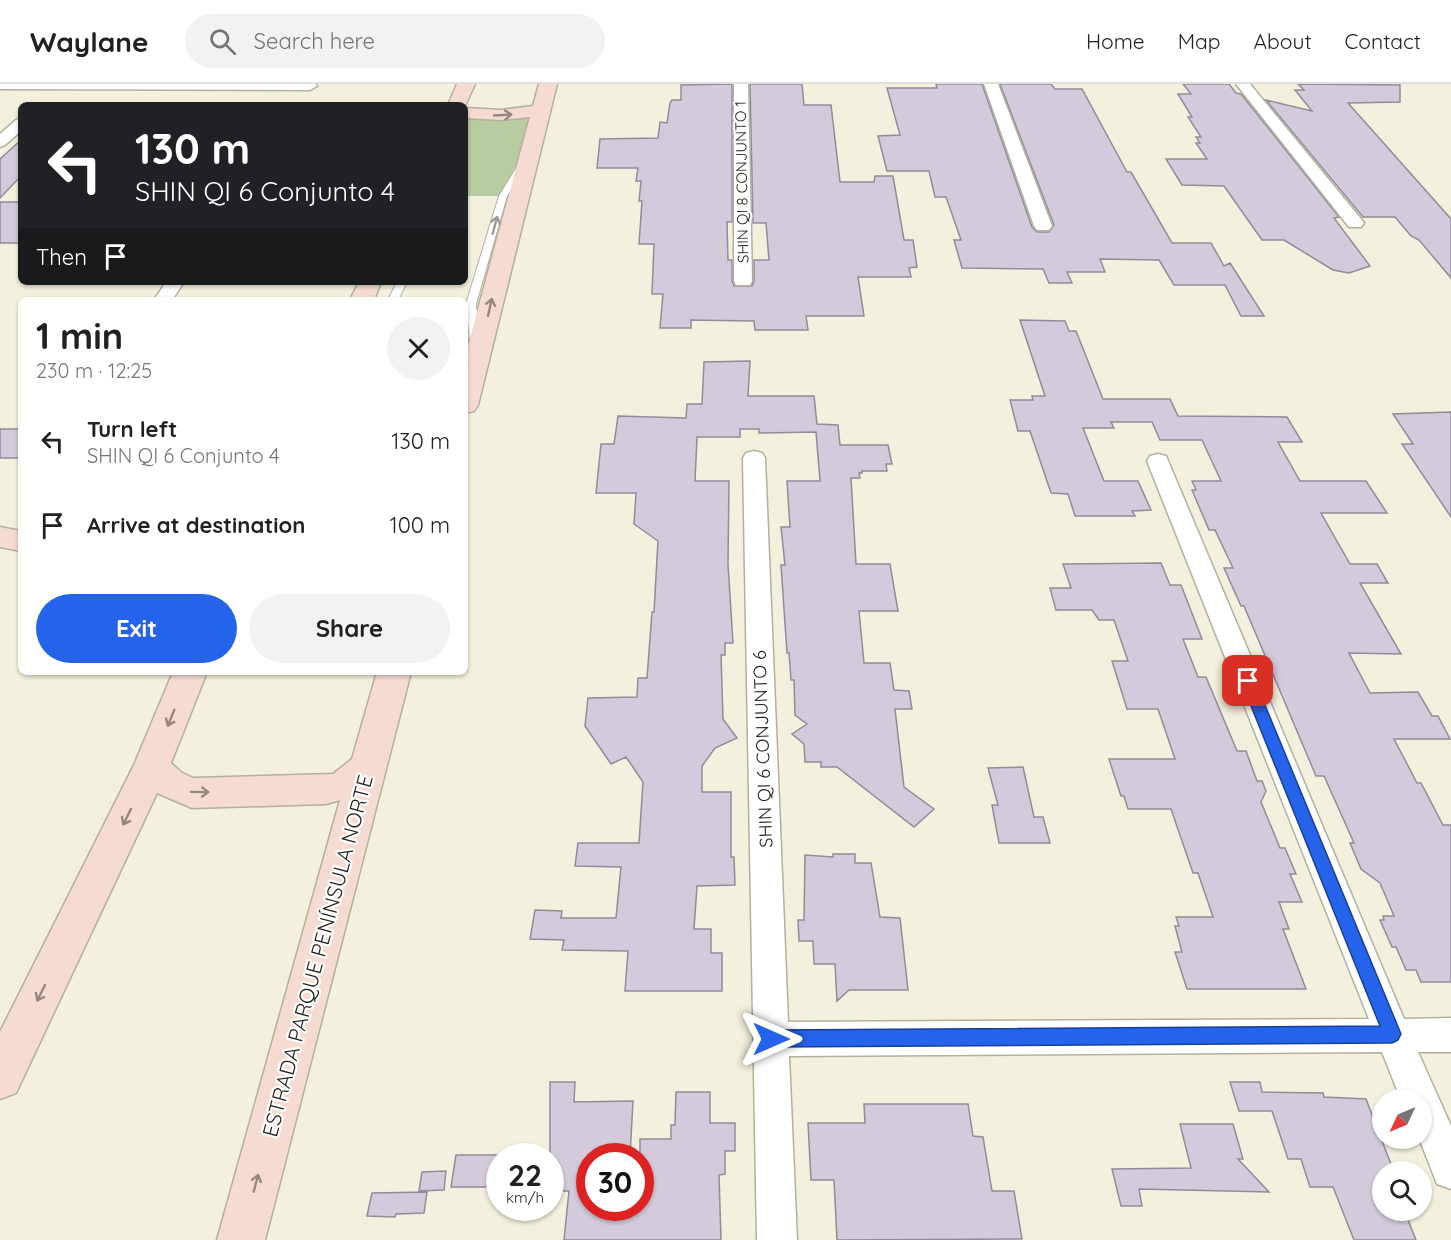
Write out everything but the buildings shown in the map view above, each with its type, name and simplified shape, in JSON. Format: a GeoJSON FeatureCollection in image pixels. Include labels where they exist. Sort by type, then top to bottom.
{"type":"FeatureCollection","features":[{"type":"Feature","properties":{"kind":"main road"},"geometry":{"type":"LineString","coordinates":[[458,102],[466,84]]}},
{"type":"Feature","properties":{"kind":"main road"},"geometry":{"type":"LineString","coordinates":[[468,395],[548,84]]}},
{"type":"Feature","properties":{"kind":"main road"},"geometry":{"type":"LineString","coordinates":[[468,113],[501,116],[541,110]]}},
{"type":"Feature","properties":{"kind":"main road"},"geometry":{"type":"LineString","coordinates":[[0,1078],[152,765],[189,675]]}},
{"type":"Feature","properties":{"kind":"main road","name":"ESTRADA PARQUE PENÍNSULA NORTE"},"geometry":{"type":"LineString","coordinates":[[241,1240],[393,675]]}},
{"type":"Feature","properties":{"kind":"main road"},"geometry":{"type":"LineString","coordinates":[[152,765],[165,781],[176,788],[192,793],[326,790],[344,785],[369,765]]}},
{"type":"Feature","properties":{"kind":"street","name":"SHIN QI 8 CONJUNTO 1"},"geometry":{"type":"LineString","coordinates":[[741,84],[743,281]]}},
{"type":"Feature","properties":{"kind":"street"},"geometry":{"type":"LineString","coordinates":[[991,84],[1043,226]]}},
{"type":"Feature","properties":{"kind":"street"},"geometry":{"type":"LineString","coordinates":[[1243,84],[1355,223]]}},
{"type":"Feature","properties":{"kind":"street"},"geometry":{"type":"LineString","coordinates":[[47,99],[62,85]]}},
{"type":"Feature","properties":{"kind":"street"},"geometry":{"type":"LineString","coordinates":[[0,86],[311,85]]}},
{"type":"Feature","properties":{"kind":"street"},"geometry":{"type":"LineString","coordinates":[[299,102],[311,85]]}},
{"type":"Feature","properties":{"kind":"street"},"geometry":{"type":"LineString","coordinates":[[0,142],[18,126]]}},
{"type":"Feature","properties":{"kind":"street","name":"SHIN QI 6 CONJUNTO 6"},"geometry":{"type":"LineString","coordinates":[[754,459],[777,1240]]}},
{"type":"Feature","properties":{"kind":"street"},"geometry":{"type":"LineString","coordinates":[[1158,460],[1416,1089]]}},
{"type":"Feature","properties":{"kind":"street"},"geometry":{"type":"LineString","coordinates":[[771,1039],[1451,1035]]}},
{"type":"Feature","properties":{"kind":"street"},"geometry":{"type":"LineString","coordinates":[[1432,1126],[1451,1170]]}},
{"type":"Feature","properties":{"kind":"lane"},"geometry":{"type":"LineString","coordinates":[[477,364],[468,321],[471,304],[503,196],[529,152]]}},
{"type":"Feature","properties":{"kind":"green space"},"geometry":{"type":"Polygon","coordinates":[[[535,117],[503,196],[468,196],[468,119],[535,117]]]}},
{"type":"Feature","properties":{"kind":"route"},"geometry":{"type":"LineString","coordinates":[[771,1039],[1392,1034],[1248,681]]}}]}
